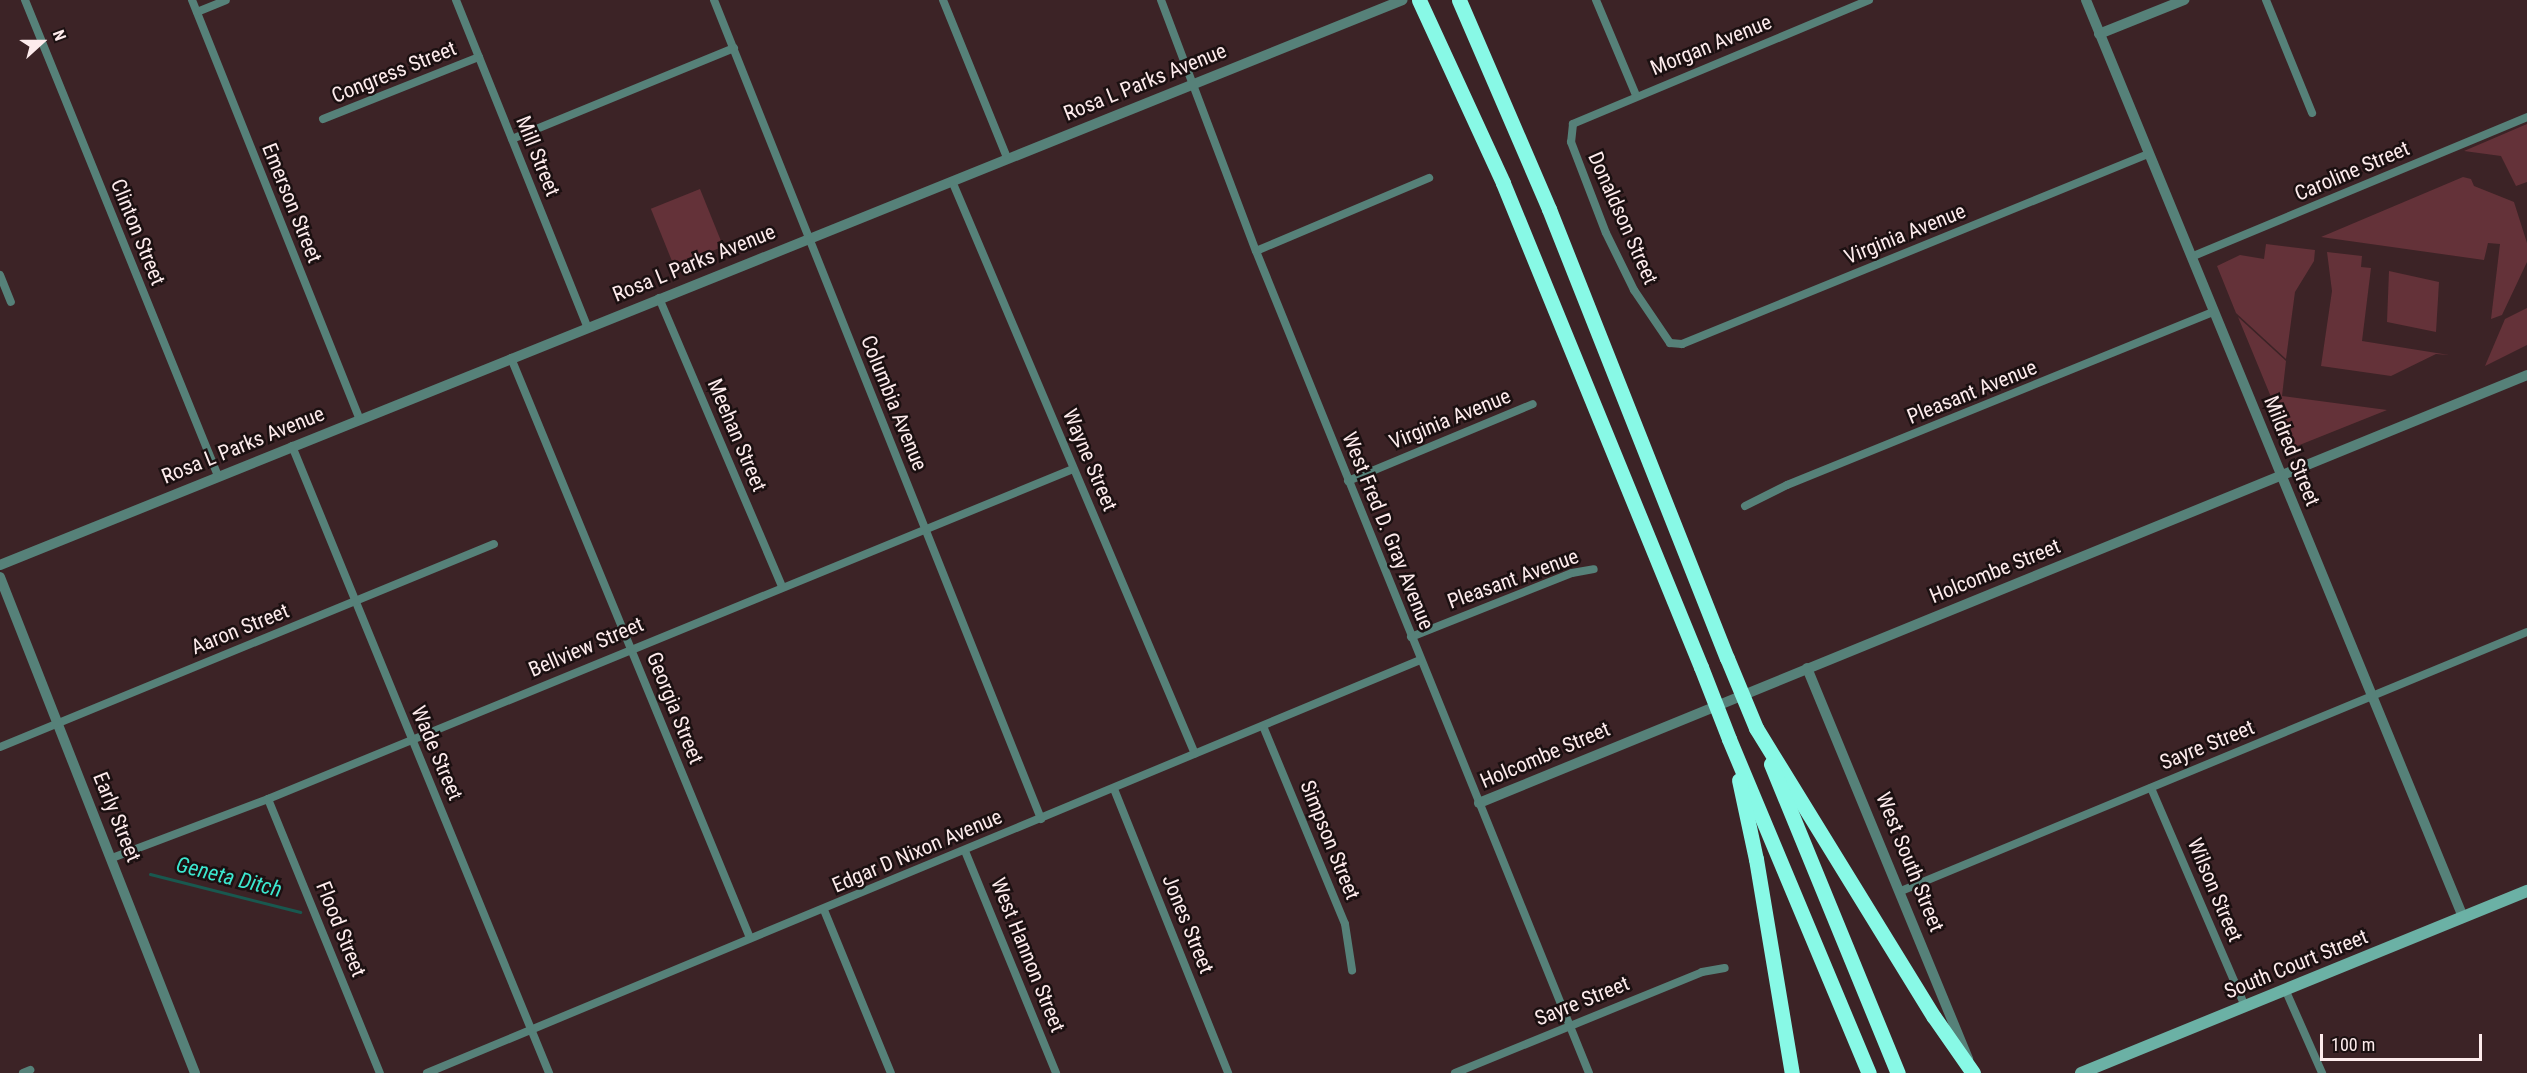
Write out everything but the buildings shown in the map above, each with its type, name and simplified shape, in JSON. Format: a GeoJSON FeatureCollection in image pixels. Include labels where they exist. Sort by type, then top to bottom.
{"type":"FeatureCollection","features":[{"type":"Feature","properties":{"kind":"highway"},"geometry":{"type":"LineString","coordinates":[[1419,0],[1436,33],[1576,357],[1729,739],[1869,1073]]}},
{"type":"Feature","properties":{"kind":"highway"},"geometry":{"type":"LineString","coordinates":[[1459,0],[1599,331],[1727,658],[1898,1073]]}},
{"type":"Feature","properties":{"kind":"highway"},"geometry":{"type":"LineString","coordinates":[[1756,728],[1934,1017],[1974,1073]]}},
{"type":"Feature","properties":{"kind":"highway"},"geometry":{"type":"LineString","coordinates":[[1729,739],[1756,859],[1792,1073]]}},
{"type":"Feature","properties":{"kind":"main road","name":"South Court Street"},"geometry":{"type":"LineString","coordinates":[[2080,1073],[2527,891]]}},
{"type":"Feature","properties":{"kind":"street","name":"Clinton Street"},"geometry":{"type":"LineString","coordinates":[[25,0],[218,476]]}},
{"type":"Feature","properties":{"kind":"street","name":"Emerson Street"},"geometry":{"type":"LineString","coordinates":[[192,0],[360,419]]}},
{"type":"Feature","properties":{"kind":"street"},"geometry":{"type":"LineString","coordinates":[[197,12],[226,0]]}},
{"type":"Feature","properties":{"kind":"street","name":"Mill Street"},"geometry":{"type":"LineString","coordinates":[[456,0],[587,326]]}},
{"type":"Feature","properties":{"kind":"street","name":"Columbia Avenue"},"geometry":{"type":"LineString","coordinates":[[714,0],[1041,819]]}},
{"type":"Feature","properties":{"kind":"street"},"geometry":{"type":"LineString","coordinates":[[944,0],[1007,158]]}},
{"type":"Feature","properties":{"kind":"street","name":"West Fred D. Gray Avenue"},"geometry":{"type":"LineString","coordinates":[[1161,0],[1256,251],[1589,1073]]}},
{"type":"Feature","properties":{"kind":"street","name":"Rosa L Parks Avenue"},"geometry":{"type":"LineString","coordinates":[[0,565],[587,326],[1403,0]]}},
{"type":"Feature","properties":{"kind":"street"},"geometry":{"type":"LineString","coordinates":[[1596,0],[1636,95]]}},
{"type":"Feature","properties":{"kind":"street","name":"Morgan Avenue"},"geometry":{"type":"LineString","coordinates":[[1570,129],[1580,119],[1869,0]]}},
{"type":"Feature","properties":{"kind":"street","name":"Mildred Street"},"geometry":{"type":"LineString","coordinates":[[2086,0],[2463,917]]}},
{"type":"Feature","properties":{"kind":"street"},"geometry":{"type":"LineString","coordinates":[[2099,34],[2184,0]]}},
{"type":"Feature","properties":{"kind":"street"},"geometry":{"type":"LineString","coordinates":[[2266,0],[2312,113]]}},
{"type":"Feature","properties":{"kind":"street"},"geometry":{"type":"LineString","coordinates":[[512,139],[734,48]]}},
{"type":"Feature","properties":{"kind":"street","name":"Congress Street"},"geometry":{"type":"LineString","coordinates":[[323,120],[479,57]]}},
{"type":"Feature","properties":{"kind":"street","name":"Caroline Street"},"geometry":{"type":"LineString","coordinates":[[2191,257],[2527,117]]}},
{"type":"Feature","properties":{"kind":"street","name":"Donaldson Street"},"geometry":{"type":"LineString","coordinates":[[1570,129],[1571,142],[1620,266],[1663,336],[1675,344]]}},
{"type":"Feature","properties":{"kind":"street","name":"Virginia Avenue"},"geometry":{"type":"LineString","coordinates":[[1675,344],[2148,154]]}},
{"type":"Feature","properties":{"kind":"street"},"geometry":{"type":"LineString","coordinates":[[1256,251],[1430,178]]}},
{"type":"Feature","properties":{"kind":"street","name":"Wayne Street"},"geometry":{"type":"LineString","coordinates":[[951,181],[1195,754]]}},
{"type":"Feature","properties":{"kind":"street"},"geometry":{"type":"LineString","coordinates":[[0,275],[11,302]]}},
{"type":"Feature","properties":{"kind":"street","name":"Meehan Street"},"geometry":{"type":"LineString","coordinates":[[659,298],[782,586]]}},
{"type":"Feature","properties":{"kind":"street","name":"Pleasant Avenue"},"geometry":{"type":"LineString","coordinates":[[1745,506],[1787,485],[2214,312]]}},
{"type":"Feature","properties":{"kind":"street","name":"Georgia Street"},"geometry":{"type":"LineString","coordinates":[[511,358],[750,939]]}},
{"type":"Feature","properties":{"kind":"street","name":"Holcombe Street"},"geometry":{"type":"LineString","coordinates":[[1479,804],[2527,375]]}},
{"type":"Feature","properties":{"kind":"street","name":"Virginia Avenue"},"geometry":{"type":"LineString","coordinates":[[1348,481],[1533,404]]}},
{"type":"Feature","properties":{"kind":"street","name":"Wade Street"},"geometry":{"type":"LineString","coordinates":[[292,447],[549,1073]]}},
{"type":"Feature","properties":{"kind":"street","name":"Bellview Street"},"geometry":{"type":"LineString","coordinates":[[112,858],[268,799],[782,586],[926,531],[1073,468]]}},
{"type":"Feature","properties":{"kind":"street","name":"Aaron Street"},"geometry":{"type":"LineString","coordinates":[[0,747],[494,544]]}},
{"type":"Feature","properties":{"kind":"street","name":"Pleasant Avenue"},"geometry":{"type":"LineString","coordinates":[[1411,637],[1572,573],[1594,569]]}},
{"type":"Feature","properties":{"kind":"street","name":"Early Street"},"geometry":{"type":"LineString","coordinates":[[0,577],[195,1073]]}},
{"type":"Feature","properties":{"kind":"street","name":"Sayre Street"},"geometry":{"type":"LineString","coordinates":[[1901,891],[2527,632]]}},
{"type":"Feature","properties":{"kind":"street","name":"Edgar D Nixon Avenue"},"geometry":{"type":"LineString","coordinates":[[427,1073],[824,910],[1420,660]]}},
{"type":"Feature","properties":{"kind":"street","name":"West South Street"},"geometry":{"type":"LineString","coordinates":[[1807,668],[1901,891],[1974,1073]]}},
{"type":"Feature","properties":{"kind":"street","name":"Simpson Street"},"geometry":{"type":"LineString","coordinates":[[1263,726],[1345,924],[1352,970]]}},
{"type":"Feature","properties":{"kind":"street","name":"Wilson Street"},"geometry":{"type":"LineString","coordinates":[[2151,788],[2245,1006]]}},
{"type":"Feature","properties":{"kind":"street","name":"Jones Street"},"geometry":{"type":"LineString","coordinates":[[1114,789],[1228,1073]]}},
{"type":"Feature","properties":{"kind":"street","name":"Flood Street"},"geometry":{"type":"LineString","coordinates":[[268,799],[380,1073]]}},
{"type":"Feature","properties":{"kind":"street","name":"West Hannon Street"},"geometry":{"type":"LineString","coordinates":[[965,851],[1056,1073]]}},
{"type":"Feature","properties":{"kind":"street"},"geometry":{"type":"LineString","coordinates":[[824,910],[891,1073]]}},
{"type":"Feature","properties":{"kind":"street","name":"Sayre Street"},"geometry":{"type":"LineString","coordinates":[[1455,1073],[1702,972],[1725,968]]}},
{"type":"Feature","properties":{"kind":"street"},"geometry":{"type":"LineString","coordinates":[[2285,989],[2322,1073]]}},
{"type":"Feature","properties":{"kind":"shaded area"},"geometry":{"type":"Polygon","coordinates":[[[2527,124],[2527,182],[2516,186],[2501,156],[2464,151],[2527,124]]]}},
{"type":"Feature","properties":{"kind":"shaded area"},"geometry":{"type":"Polygon","coordinates":[[[2463,177],[2471,179],[2474,186],[2514,202],[2527,243],[2527,262],[2502,315],[2491,319],[2500,244],[2488,243],[2484,260],[2321,237],[2463,177]]]}},
{"type":"Feature","properties":{"kind":"shaded area"},"geometry":{"type":"Polygon","coordinates":[[[700,189],[723,246],[674,266],[651,209],[700,189]]]}},
{"type":"Feature","properties":{"kind":"shaded area"},"geometry":{"type":"Polygon","coordinates":[[[2266,244],[2315,250],[2314,261],[2295,292],[2286,359],[2236,313],[2217,266],[2240,255],[2264,259],[2266,244]]]}},
{"type":"Feature","properties":{"kind":"shaded area"},"geometry":{"type":"Polygon","coordinates":[[[2327,252],[2362,256],[2361,267],[2371,268],[2362,341],[2449,355],[2436,354],[2391,376],[2321,366],[2332,291],[2327,252]]]}},
{"type":"Feature","properties":{"kind":"shaded area"},"geometry":{"type":"Polygon","coordinates":[[[2389,271],[2439,282],[2436,332],[2387,322],[2389,271]]]}},
{"type":"Feature","properties":{"kind":"shaded area"},"geometry":{"type":"Polygon","coordinates":[[[2527,308],[2527,345],[2485,366],[2505,319],[2527,308]]]}},
{"type":"Feature","properties":{"kind":"shaded area"},"geometry":{"type":"Polygon","coordinates":[[[2238,317],[2286,361],[2282,396],[2387,410],[2292,448],[2238,317]]]}},
{"type":"Feature","properties":{"kind":"waterway","name":"Geneta Ditch"},"geometry":{"type":"LineString","coordinates":[[150,874],[300,912]]}}]}
